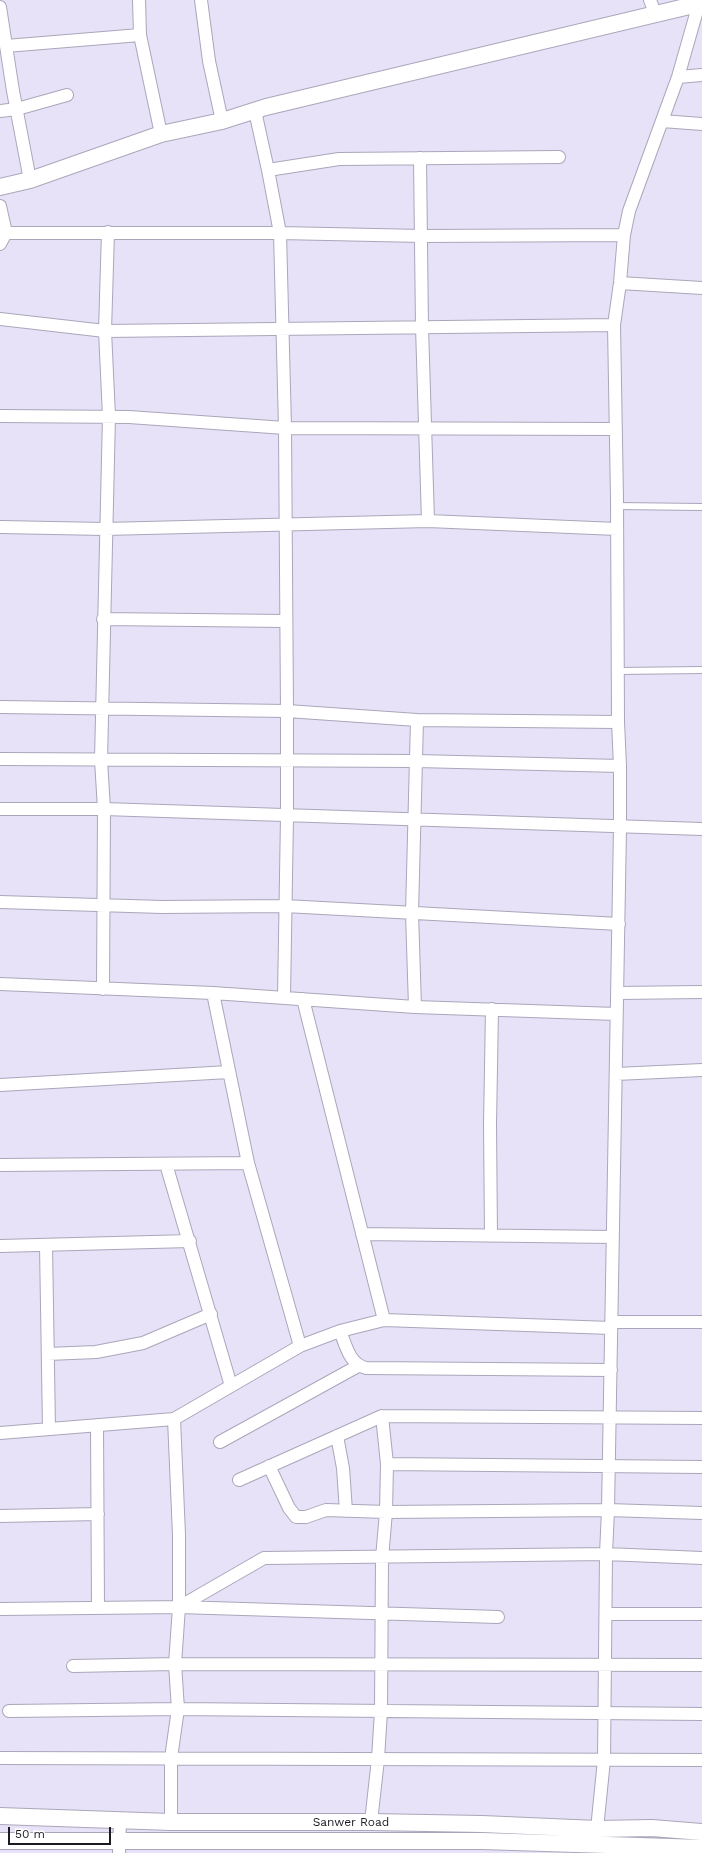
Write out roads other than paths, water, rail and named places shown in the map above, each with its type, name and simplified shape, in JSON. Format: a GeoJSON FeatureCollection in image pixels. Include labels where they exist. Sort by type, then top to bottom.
{"type":"FeatureCollection","features":[{"type":"Feature","properties":{"kind":"street"},"geometry":{"type":"LineString","coordinates":[[139,0],[140,35],[162,134]]}},
{"type":"Feature","properties":{"kind":"street"},"geometry":{"type":"LineString","coordinates":[[201,0],[210,61],[222,121]]}},
{"type":"Feature","properties":{"kind":"street"},"geometry":{"type":"LineString","coordinates":[[0,187],[30,180],[162,134],[222,121],[254,111],[652,7],[700,2],[678,77],[629,211],[624,235],[620,284],[614,325],[618,722],[620,766],[619,924],[618,993],[616,1014],[612,1325],[606,1554],[604,1760],[597,1829]]}},
{"type":"Feature","properties":{"kind":"street"},"geometry":{"type":"LineString","coordinates":[[0,7],[30,180]]}},
{"type":"Feature","properties":{"kind":"street"},"geometry":{"type":"LineString","coordinates":[[6,46],[140,35]]}},
{"type":"Feature","properties":{"kind":"street"},"geometry":{"type":"LineString","coordinates":[[678,77],[702,75]]}},
{"type":"Feature","properties":{"kind":"street"},"geometry":{"type":"LineString","coordinates":[[0,111],[17,109],[67,95]]}},
{"type":"Feature","properties":{"kind":"street"},"geometry":{"type":"LineString","coordinates":[[254,111],[268,170],[280,233],[287,711],[284,997]]}},
{"type":"Feature","properties":{"kind":"street"},"geometry":{"type":"LineString","coordinates":[[662,121],[702,124]]}},
{"type":"Feature","properties":{"kind":"street"},"geometry":{"type":"LineString","coordinates":[[268,170],[339,159],[559,157]]}},
{"type":"Feature","properties":{"kind":"street"},"geometry":{"type":"LineString","coordinates":[[420,158],[422,327],[428,521]]}},
{"type":"Feature","properties":{"kind":"street"},"geometry":{"type":"LineString","coordinates":[[0,206],[6,233],[0,244]]}},
{"type":"Feature","properties":{"kind":"street"},"geometry":{"type":"LineString","coordinates":[[103,989],[102,904],[104,809],[101,760],[108,416],[105,331],[108,232]]}},
{"type":"Feature","properties":{"kind":"street"},"geometry":{"type":"LineString","coordinates":[[6,233],[280,233],[422,236],[624,235]]}},
{"type":"Feature","properties":{"kind":"street"},"geometry":{"type":"LineString","coordinates":[[620,284],[702,288]]}},
{"type":"Feature","properties":{"kind":"street"},"geometry":{"type":"LineString","coordinates":[[0,319],[105,331],[614,325]]}},
{"type":"Feature","properties":{"kind":"street"},"geometry":{"type":"LineString","coordinates":[[0,416],[108,416],[284,428],[426,430],[616,429]]}},
{"type":"Feature","properties":{"kind":"street"},"geometry":{"type":"LineString","coordinates":[[0,527],[105,529],[428,521],[617,528]]}},
{"type":"Feature","properties":{"kind":"street"},"geometry":{"type":"LineString","coordinates":[[103,619],[286,621]]}},
{"type":"Feature","properties":{"kind":"street"},"geometry":{"type":"LineString","coordinates":[[0,707],[102,707],[287,711],[417,720],[618,722]]}},
{"type":"Feature","properties":{"kind":"street"},"geometry":{"type":"LineString","coordinates":[[415,1007],[412,913],[417,720]]}},
{"type":"Feature","properties":{"kind":"street"},"geometry":{"type":"LineString","coordinates":[[0,759],[287,759],[620,766]]}},
{"type":"Feature","properties":{"kind":"street"},"geometry":{"type":"LineString","coordinates":[[0,809],[104,809],[414,819],[620,828],[702,829]]}},
{"type":"Feature","properties":{"kind":"street"},"geometry":{"type":"LineString","coordinates":[[0,902],[162,907],[285,906],[619,924]]}},
{"type":"Feature","properties":{"kind":"street"},"geometry":{"type":"LineString","coordinates":[[0,984],[213,993],[303,998],[415,1007],[616,1014]]}},
{"type":"Feature","properties":{"kind":"street"},"geometry":{"type":"LineString","coordinates":[[618,993],[702,992]]}},
{"type":"Feature","properties":{"kind":"street"},"geometry":{"type":"LineString","coordinates":[[213,993],[248,1163],[300,1346]]}},
{"type":"Feature","properties":{"kind":"street"},"geometry":{"type":"LineString","coordinates":[[303,998],[384,1320]]}},
{"type":"Feature","properties":{"kind":"street"},"geometry":{"type":"LineString","coordinates":[[491,1236],[490,1125],[492,1009]]}},
{"type":"Feature","properties":{"kind":"street"},"geometry":{"type":"LineString","coordinates":[[616,1074],[702,1070]]}},
{"type":"Feature","properties":{"kind":"street"},"geometry":{"type":"LineString","coordinates":[[0,1085],[229,1072]]}},
{"type":"Feature","properties":{"kind":"street"},"geometry":{"type":"LineString","coordinates":[[0,1165],[248,1163]]}},
{"type":"Feature","properties":{"kind":"street"},"geometry":{"type":"LineString","coordinates":[[166,1164],[190,1241],[231,1386]]}},
{"type":"Feature","properties":{"kind":"street"},"geometry":{"type":"LineString","coordinates":[[362,1234],[613,1237]]}},
{"type":"Feature","properties":{"kind":"street"},"geometry":{"type":"LineString","coordinates":[[0,1246],[190,1241]]}},
{"type":"Feature","properties":{"kind":"street"},"geometry":{"type":"LineString","coordinates":[[46,1245],[49,1429]]}},
{"type":"Feature","properties":{"kind":"street"},"geometry":{"type":"LineString","coordinates":[[48,1354],[96,1352],[143,1343],[211,1314]]}},
{"type":"Feature","properties":{"kind":"street"},"geometry":{"type":"LineString","coordinates":[[0,1433],[174,1419],[300,1346],[340,1331],[384,1320],[612,1325],[702,1322]]}},
{"type":"Feature","properties":{"kind":"street"},"geometry":{"type":"LineString","coordinates":[[340,1331],[352,1361],[358,1366]]}},
{"type":"Feature","properties":{"kind":"street"},"geometry":{"type":"LineString","coordinates":[[220,1442],[358,1366],[394,1368],[611,1370]]}},
{"type":"Feature","properties":{"kind":"street"},"geometry":{"type":"LineString","coordinates":[[370,1822],[378,1759],[381,1711],[380,1665],[382,1558],[386,1512],[387,1464],[382,1416]]}},
{"type":"Feature","properties":{"kind":"street"},"geometry":{"type":"LineString","coordinates":[[239,1480],[382,1416],[702,1418]]}},
{"type":"Feature","properties":{"kind":"street"},"geometry":{"type":"LineString","coordinates":[[171,1822],[171,1758],[178,1709],[175,1664],[179,1607],[179,1535],[174,1419]]}},
{"type":"Feature","properties":{"kind":"street"},"geometry":{"type":"LineString","coordinates":[[97,1425],[98,1608]]}},
{"type":"Feature","properties":{"kind":"street"},"geometry":{"type":"LineString","coordinates":[[338,1436],[343,1468],[346,1511]]}},
{"type":"Feature","properties":{"kind":"street"},"geometry":{"type":"LineString","coordinates":[[387,1464],[702,1467]]}},
{"type":"Feature","properties":{"kind":"street"},"geometry":{"type":"LineString","coordinates":[[269,1466],[289,1508],[296,1517],[306,1517],[326,1510],[386,1512],[608,1510],[702,1513]]}},
{"type":"Feature","properties":{"kind":"street"},"geometry":{"type":"LineString","coordinates":[[0,1516],[98,1514]]}},
{"type":"Feature","properties":{"kind":"street"},"geometry":{"type":"LineString","coordinates":[[179,1607],[264,1558],[382,1558],[606,1554],[702,1558]]}},
{"type":"Feature","properties":{"kind":"street"},"geometry":{"type":"LineString","coordinates":[[0,1609],[179,1607],[498,1617]]}},
{"type":"Feature","properties":{"kind":"street"},"geometry":{"type":"LineString","coordinates":[[606,1614],[702,1614]]}},
{"type":"Feature","properties":{"kind":"street"},"geometry":{"type":"LineString","coordinates":[[73,1666],[175,1664],[702,1665]]}},
{"type":"Feature","properties":{"kind":"street"},"geometry":{"type":"LineString","coordinates":[[9,1711],[178,1709],[702,1714]]}},
{"type":"Feature","properties":{"kind":"street"},"geometry":{"type":"LineString","coordinates":[[0,1758],[702,1760]]}},
{"type":"Feature","properties":{"kind":"street","name":"Sanwer Road"},"geometry":{"type":"LineString","coordinates":[[0,1816],[120,1819],[171,1822],[370,1822],[482,1824],[597,1829],[652,1828],[702,1832]]}},
{"type":"Feature","properties":{"kind":"street"},"geometry":{"type":"LineString","coordinates":[[119,1847],[120,1819]]}},
{"type":"Feature","properties":{"kind":"street"},"geometry":{"type":"LineString","coordinates":[[652,1828],[653,1850]]}},
{"type":"Feature","properties":{"kind":"street","name":"Sanwer Road"},"geometry":{"type":"LineString","coordinates":[[0,1841],[119,1847],[482,1847],[653,1850],[702,1848]]}},
{"type":"Feature","properties":{"kind":"lane"},"geometry":{"type":"LineString","coordinates":[[617,506],[702,506]]}},
{"type":"Feature","properties":{"kind":"lane"},"geometry":{"type":"LineString","coordinates":[[618,671],[702,670]]}}]}
